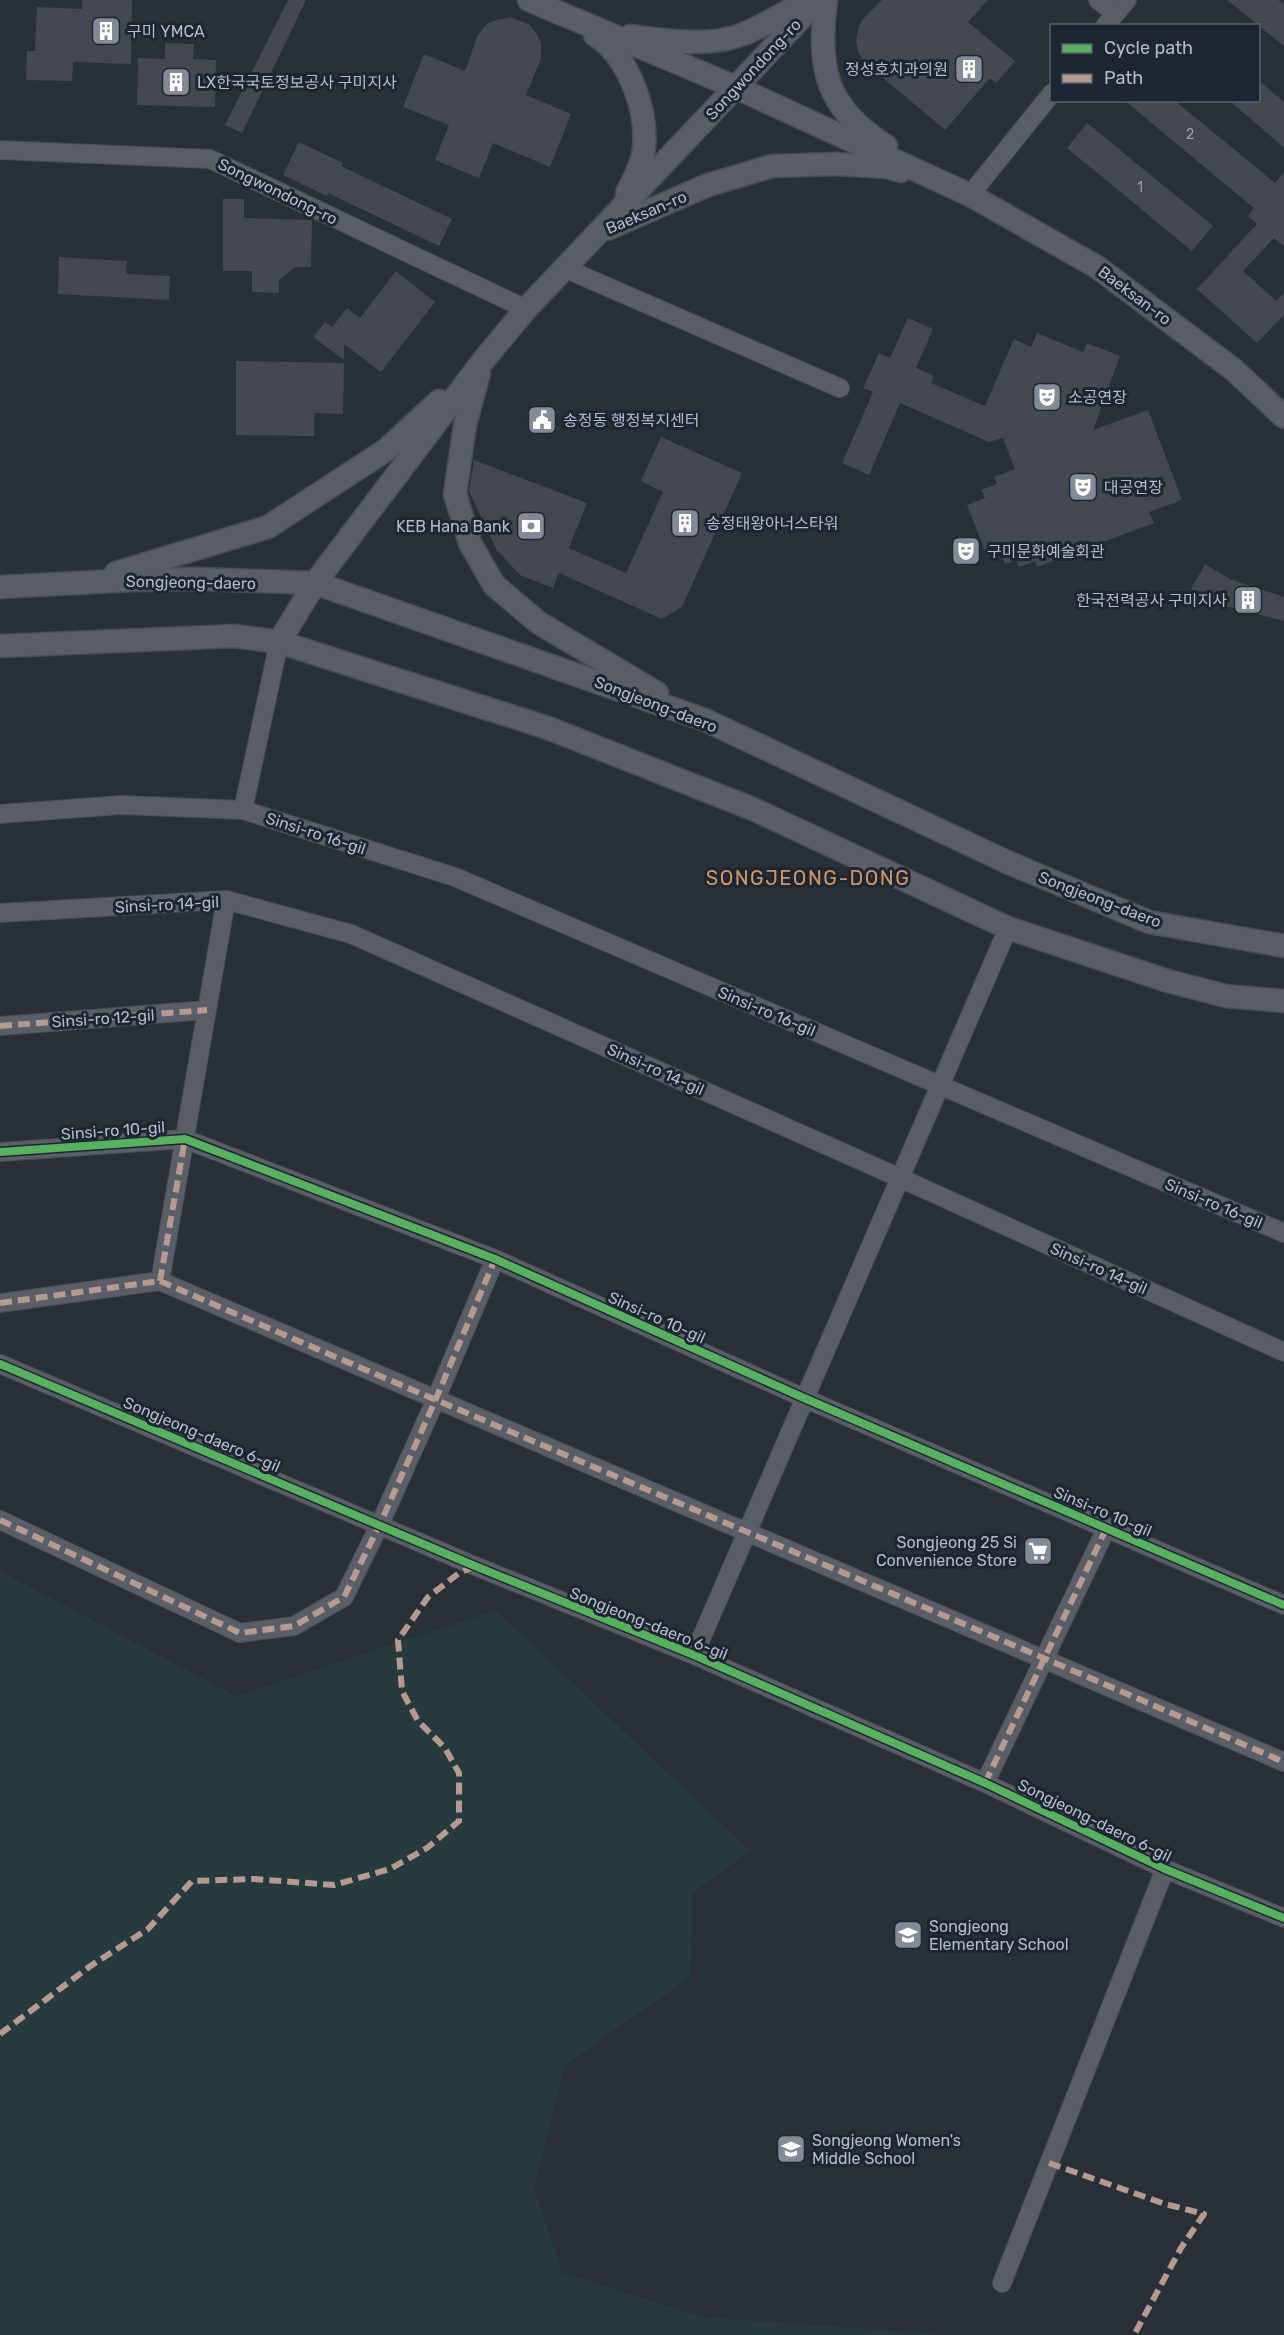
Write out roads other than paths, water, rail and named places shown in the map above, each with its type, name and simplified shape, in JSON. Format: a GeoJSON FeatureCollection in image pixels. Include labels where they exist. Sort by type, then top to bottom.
{"type":"FeatureCollection","features":[{"type":"Feature","properties":{"kind":"street","name":"Baeksan-ro"},"geometry":{"type":"LineString","coordinates":[[529,0],[574,21],[735,87],[970,195],[1097,267],[1234,370],[1284,417]]}},
{"type":"Feature","properties":{"kind":"street","name":"Baeksan-ro"},"geometry":{"type":"LineString","coordinates":[[574,21],[651,39],[711,41],[745,34],[808,0]]}},
{"type":"Feature","properties":{"kind":"street","name":"Songwondong-ro"},"geometry":{"type":"LineString","coordinates":[[279,642],[315,584],[482,362],[526,309],[818,0]]}},
{"type":"Feature","properties":{"kind":"street","name":"Baeksan-ro"},"geometry":{"type":"LineString","coordinates":[[826,0],[821,35],[824,69],[832,91],[848,114],[872,137],[941,180]]}},
{"type":"Feature","properties":{"kind":"street"},"geometry":{"type":"LineString","coordinates":[[1098,0],[1116,13]]}},
{"type":"Feature","properties":{"kind":"street","name":"Baeksan-ro"},"geometry":{"type":"LineString","coordinates":[[574,21],[601,38],[616,56],[632,81],[640,100],[642,117],[643,154],[637,172],[626,196],[598,233]]}},
{"type":"Feature","properties":{"kind":"street"},"geometry":{"type":"LineString","coordinates":[[970,195],[1050,95]]}},
{"type":"Feature","properties":{"kind":"street","name":"Songwondong-ro"},"geometry":{"type":"LineString","coordinates":[[6,150],[210,159],[526,309]]}},
{"type":"Feature","properties":{"kind":"street","name":"Baeksan-ro"},"geometry":{"type":"LineString","coordinates":[[598,233],[708,185],[772,166],[837,164],[887,167],[941,180]]}},
{"type":"Feature","properties":{"kind":"street"},"geometry":{"type":"LineString","coordinates":[[564,268],[840,388]]}},
{"type":"Feature","properties":{"kind":"street"},"geometry":{"type":"LineString","coordinates":[[85,582],[268,527],[386,450],[482,362]]}},
{"type":"Feature","properties":{"kind":"street"},"geometry":{"type":"LineString","coordinates":[[482,362],[465,425],[455,494],[470,543],[494,585],[538,623],[705,720]]}},
{"type":"Feature","properties":{"kind":"street","name":"Songjeong-daero"},"geometry":{"type":"LineString","coordinates":[[0,587],[201,579],[315,584],[705,720],[1007,862],[1149,922],[1284,946]]}},
{"type":"Feature","properties":{"kind":"street"},"geometry":{"type":"LineString","coordinates":[[0,646],[235,636],[279,642],[559,732],[753,808],[1008,928],[1168,981],[1226,996],[1284,1001]]}},
{"type":"Feature","properties":{"kind":"street","name":"Sinsi-ro 16-gil"},"geometry":{"type":"LineString","coordinates":[[243,810],[279,642]]}},
{"type":"Feature","properties":{"kind":"street","name":"Sinsi-ro 16-gil"},"geometry":{"type":"LineString","coordinates":[[0,814],[121,805],[243,810],[455,877],[1284,1233]]}},
{"type":"Feature","properties":{"kind":"street","name":"Sinsi-ro 14-gil"},"geometry":{"type":"LineString","coordinates":[[0,913],[226,900],[351,934],[1284,1352]]}},
{"type":"Feature","properties":{"kind":"street","name":"Sinsi-ro 10-gil"},"geometry":{"type":"LineString","coordinates":[[160,1281],[226,900]]}},
{"type":"Feature","properties":{"kind":"street"},"geometry":{"type":"LineString","coordinates":[[694,1655],[1008,928]]}},
{"type":"Feature","properties":{"kind":"street","name":"Sinsi-ro 12-gil"},"geometry":{"type":"LineString","coordinates":[[0,1026],[207,1010]]}},
{"type":"Feature","properties":{"kind":"street","name":"Sinsi-ro 10-gil"},"geometry":{"type":"LineString","coordinates":[[0,1152],[185,1139],[495,1259],[804,1398],[1284,1605]]}},
{"type":"Feature","properties":{"kind":"street"},"geometry":{"type":"LineString","coordinates":[[0,1520],[240,1633],[294,1626],[344,1597],[380,1524],[435,1401],[495,1259]]}},
{"type":"Feature","properties":{"kind":"street"},"geometry":{"type":"LineString","coordinates":[[0,1303],[160,1281],[435,1401],[747,1531],[1284,1762]]}},
{"type":"Feature","properties":{"kind":"street","name":"Songjeong-daero 6-gil"},"geometry":{"type":"LineString","coordinates":[[0,1364],[475,1566],[694,1655],[986,1783],[1165,1869],[1284,1918]]}},
{"type":"Feature","properties":{"kind":"street","name":"Sinsi-ro 10-gil"},"geometry":{"type":"LineString","coordinates":[[986,1783],[1107,1527]]}},
{"type":"Feature","properties":{"kind":"street","name":"Songjeong-daero 6-gil"},"geometry":{"type":"LineString","coordinates":[[1002,2283],[1165,1869]]}},
{"type":"Feature","properties":{"kind":"place","name":"구미 YMCA"},"geometry":{"type":"Point","coordinates":[106,31]}},
{"type":"Feature","properties":{"kind":"place","name":"정성호치과의원"},"geometry":{"type":"Point","coordinates":[969,69]}},
{"type":"Feature","properties":{"kind":"place","name":"LX한국국토정보공사 구미지사"},"geometry":{"type":"Point","coordinates":[176,82]}},
{"type":"Feature","properties":{"kind":"place","name":"소공연장"},"geometry":{"type":"Point","coordinates":[1047,397]}},
{"type":"Feature","properties":{"kind":"place","name":"송정동 행정복지센터"},"geometry":{"type":"Point","coordinates":[542,420]}},
{"type":"Feature","properties":{"kind":"place","name":"대공연장"},"geometry":{"type":"Point","coordinates":[1083,487]}},
{"type":"Feature","properties":{"kind":"place","name":"송정태왕아너스타워"},"geometry":{"type":"Point","coordinates":[685,523]}},
{"type":"Feature","properties":{"kind":"place","name":"KEB Hana Bank"},"geometry":{"type":"Point","coordinates":[531,526]}},
{"type":"Feature","properties":{"kind":"place","name":"구미문화예술회관"},"geometry":{"type":"Point","coordinates":[966,551]}},
{"type":"Feature","properties":{"kind":"place","name":"한국전력공사 구미지사"},"geometry":{"type":"Point","coordinates":[1248,600]}},
{"type":"Feature","properties":{"kind":"place","name":"Songjeong 25 Si Convenience Store"},"geometry":{"type":"Point","coordinates":[1038,1551]}},
{"type":"Feature","properties":{"kind":"place","name":"Songjeong Elementary School"},"geometry":{"type":"Point","coordinates":[908,1935]}},
{"type":"Feature","properties":{"kind":"place","name":"Songjeong Women's Middle School"},"geometry":{"type":"Point","coordinates":[791,2149]}},
{"type":"Feature","properties":{"kind":"district","name":"SONGJEONG-DONG"},"geometry":{"type":"Point","coordinates":[808,878]}}]}
